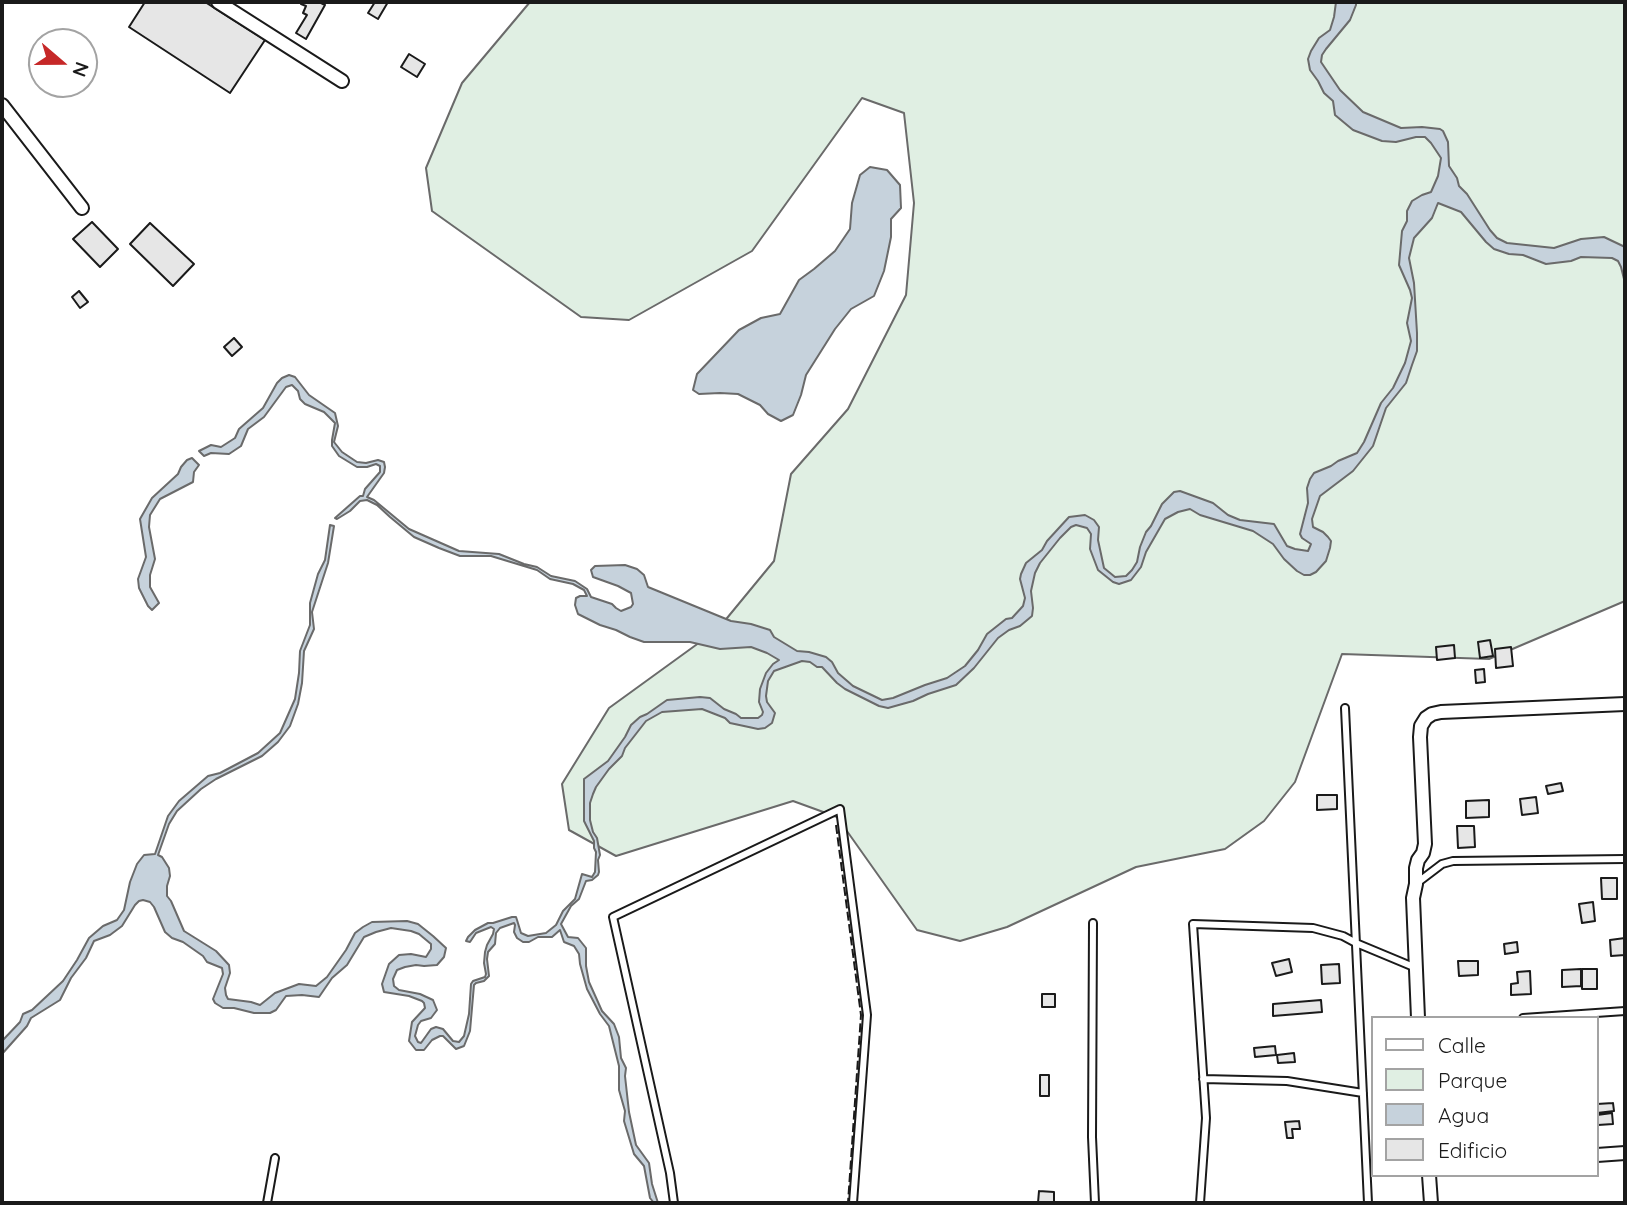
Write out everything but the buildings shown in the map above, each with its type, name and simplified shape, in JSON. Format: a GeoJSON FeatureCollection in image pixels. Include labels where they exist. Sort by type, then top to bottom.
{"type":"FeatureCollection","features":[{"type":"Feature","properties":{"kind":"street"},"geometry":{"type":"LineString","coordinates":[[218,2],[342,81]]}},
{"type":"Feature","properties":{"kind":"street"},"geometry":{"type":"LineString","coordinates":[[2,105],[82,208]]}},
{"type":"Feature","properties":{"kind":"street"},"geometry":{"type":"LineString","coordinates":[[1418,1016],[1413,898],[1416,868],[1425,844],[1421,726],[1432,714],[1441,712],[1625,704]]}},
{"type":"Feature","properties":{"kind":"street"},"geometry":{"type":"LineString","coordinates":[[1599,1155],[1625,1153]]}},
{"type":"Feature","properties":{"kind":"street"},"geometry":{"type":"LineString","coordinates":[[1429,1177],[1431,1203]]}},
{"type":"Feature","properties":{"kind":"lane"},"geometry":{"type":"LineString","coordinates":[[1345,708],[1368,1203]]}},
{"type":"Feature","properties":{"kind":"lane"},"geometry":{"type":"LineString","coordinates":[[674,1203],[670,1173],[613,917],[840,809],[867,1015],[853,1203]]}},
{"type":"Feature","properties":{"kind":"lane"},"geometry":{"type":"LineString","coordinates":[[1416,884],[1443,864],[1453,861],[1625,859]]}},
{"type":"Feature","properties":{"kind":"lane"},"geometry":{"type":"LineString","coordinates":[[1093,923],[1092,1137],[1095,1203]]}},
{"type":"Feature","properties":{"kind":"lane"},"geometry":{"type":"LineString","coordinates":[[1200,1203],[1206,1118],[1193,924],[1313,928],[1343,936],[1416,968]]}},
{"type":"Feature","properties":{"kind":"lane"},"geometry":{"type":"LineString","coordinates":[[1552,1016],[1625,1011]]}},
{"type":"Feature","properties":{"kind":"lane"},"geometry":{"type":"LineString","coordinates":[[1203,1079],[1287,1081],[1363,1093]]}},
{"type":"Feature","properties":{"kind":"lane"},"geometry":{"type":"LineString","coordinates":[[1365,1142],[1372,1144]]}},
{"type":"Feature","properties":{"kind":"lane"},"geometry":{"type":"LineString","coordinates":[[267,1203],[275,1158]]}},
{"type":"Feature","properties":{"kind":"green space"},"geometry":{"type":"Polygon","coordinates":[[[530,2],[1625,2],[1625,601],[1489,659],[1342,654],[1295,782],[1264,821],[1225,849],[1136,867],[1007,927],[960,941],[917,930],[837,817],[793,801],[616,856],[569,830],[562,784],[609,708],[718,629],[774,561],[791,474],[848,409],[906,295],[914,203],[904,113],[862,98],[752,251],[629,320],[581,317],[432,211],[426,168],[462,83],[530,2]]]}},
{"type":"Feature","properties":{"kind":"water"},"geometry":{"type":"Polygon","coordinates":[[[1336,2],[1356,2],[1350,20],[1322,55],[1321,62],[1340,90],[1363,112],[1401,128],[1422,127],[1443,131],[1448,142],[1449,166],[1459,186],[1497,238],[1507,243],[1554,248],[1581,239],[1604,237],[1625,247],[1625,283],[1618,261],[1612,258],[1581,257],[1546,264],[1523,255],[1494,249],[1461,212],[1438,203],[1432,218],[1414,238],[1409,258],[1414,283],[1417,351],[1406,383],[1386,408],[1373,446],[1353,471],[1320,496],[1312,519],[1313,527],[1323,532],[1331,541],[1326,561],[1316,572],[1304,575],[1297,571],[1273,544],[1253,531],[1200,515],[1190,509],[1165,519],[1146,552],[1141,567],[1131,580],[1119,584],[1098,570],[1090,549],[1091,534],[1087,528],[1076,525],[1060,538],[1035,573],[1031,591],[1032,616],[998,638],[956,685],[888,708],[845,689],[822,667],[802,661],[774,671],[768,681],[767,702],[775,713],[772,723],[765,728],[730,723],[725,718],[702,709],[662,712],[646,721],[593,794],[590,820],[600,855],[599,872],[592,880],[586,881],[579,899],[571,906],[561,924],[568,937],[578,938],[586,948],[589,982],[602,1011],[614,1024],[619,1037],[636,1145],[649,1163],[658,1203],[654,1203],[650,1198],[644,1166],[634,1154],[624,1121],[625,1111],[619,1090],[619,1066],[609,1026],[587,989],[579,954],[574,946],[564,942],[560,930],[552,937],[538,937],[523,942],[514,932],[514,923],[500,928],[496,933],[495,944],[488,952],[489,976],[474,985],[470,1031],[464,1046],[456,1049],[440,1036],[432,1040],[424,1050],[416,1050],[409,1041],[412,1022],[425,1008],[424,1003],[409,996],[384,992],[382,984],[389,964],[399,955],[426,957],[431,944],[419,934],[391,928],[364,937],[347,965],[332,978],[319,997],[286,996],[276,1010],[270,1013],[254,1013],[223,1008],[215,1003],[213,999],[223,974],[222,968],[207,962],[203,956],[165,932],[154,907],[143,900],[135,905],[122,926],[110,935],[94,941],[60,1000],[31,1018],[2,1054],[2,1041],[20,1022],[23,1014],[32,1010],[63,981],[89,938],[103,926],[117,920],[124,910],[137,864],[144,855],[155,854],[168,816],[179,801],[208,776],[220,773],[258,753],[280,733],[295,699],[300,651],[310,625],[310,603],[325,560],[330,525],[334,526],[328,563],[312,612],[314,629],[304,651],[302,683],[290,726],[278,742],[262,756],[216,779],[177,811],[169,824],[158,855],[169,868],[167,896],[184,931],[216,951],[229,965],[230,973],[225,988],[228,999],[260,1005],[275,993],[299,984],[316,986],[327,977],[355,933],[363,927],[372,922],[407,921],[418,924],[446,948],[444,957],[437,965],[405,967],[397,970],[393,979],[394,986],[399,990],[433,1000],[437,1010],[431,1018],[421,1021],[415,1036],[421,1043],[431,1029],[436,1027],[443,1029],[453,1041],[459,1042],[464,1036],[469,1014],[471,984],[485,977],[485,952],[494,929],[491,927],[476,933],[470,942],[466,941],[468,937],[488,923],[512,917],[516,917],[521,933],[528,936],[546,933],[556,925],[563,911],[575,899],[582,874],[592,877],[595,872],[594,841],[584,821],[584,779],[608,761],[631,725],[667,700],[700,697],[710,698],[741,718],[758,718],[762,715],[760,689],[766,673],[779,660],[767,653],[751,647],[720,649],[690,642],[644,642],[630,637],[578,614],[576,598],[587,596],[584,590],[573,584],[550,579],[537,570],[491,556],[460,556],[439,548],[414,537],[377,505],[367,500],[360,501],[350,511],[335,518],[363,496],[365,489],[380,472],[380,466],[376,464],[357,467],[339,456],[332,446],[335,423],[324,412],[305,404],[292,385],[286,387],[264,417],[248,429],[241,446],[229,454],[211,453],[204,456],[199,451],[211,445],[221,447],[235,438],[239,429],[263,408],[277,383],[289,375],[295,377],[309,395],[335,413],[338,426],[334,442],[342,452],[357,462],[384,462],[384,473],[367,497],[409,529],[459,551],[499,554],[537,567],[551,576],[575,581],[587,589],[591,597],[612,604],[621,611],[633,604],[631,593],[593,577],[591,570],[595,566],[625,565],[637,569],[644,575],[648,587],[731,621],[770,630],[774,637],[797,651],[826,657],[838,673],[853,686],[882,700],[947,678],[965,666],[987,634],[1006,619],[1012,618],[1023,606],[1025,598],[1020,579],[1026,563],[1042,550],[1069,517],[1085,515],[1094,520],[1099,527],[1098,540],[1104,568],[1115,577],[1126,576],[1132,570],[1146,532],[1162,504],[1174,492],[1180,491],[1213,503],[1228,515],[1240,520],[1274,524],[1287,546],[1308,551],[1311,544],[1300,534],[1308,503],[1307,488],[1310,479],[1314,473],[1357,453],[1381,403],[1393,388],[1405,363],[1411,341],[1407,323],[1412,298],[1399,265],[1402,231],[1412,201],[1431,192],[1438,176],[1441,158],[1425,137],[1396,142],[1382,141],[1353,130],[1335,115],[1333,101],[1324,93],[1310,70],[1308,59],[1319,38],[1330,30],[1336,2]]]}},
{"type":"Feature","properties":{"kind":"water"},"geometry":{"type":"Polygon","coordinates":[[[870,167],[887,170],[900,185],[901,208],[891,219],[891,237],[884,271],[874,296],[851,309],[835,329],[806,375],[793,415],[781,421],[768,414],[760,405],[738,394],[699,394],[693,390],[697,374],[739,330],[761,318],[780,314],[799,280],[835,251],[850,229],[852,203],[860,175],[870,167]]]}},
{"type":"Feature","properties":{"kind":"water"},"geometry":{"type":"Polygon","coordinates":[[[192,458],[199,465],[194,472],[193,482],[160,499],[150,515],[149,527],[155,559],[150,575],[150,587],[159,603],[152,610],[139,588],[138,579],[146,557],[140,519],[152,498],[178,474],[187,460],[192,458]]]}},
{"type":"Feature","properties":{"kind":"fence"},"geometry":{"type":"LineString","coordinates":[[836,825],[861,1015],[848,1203]]}}]}
